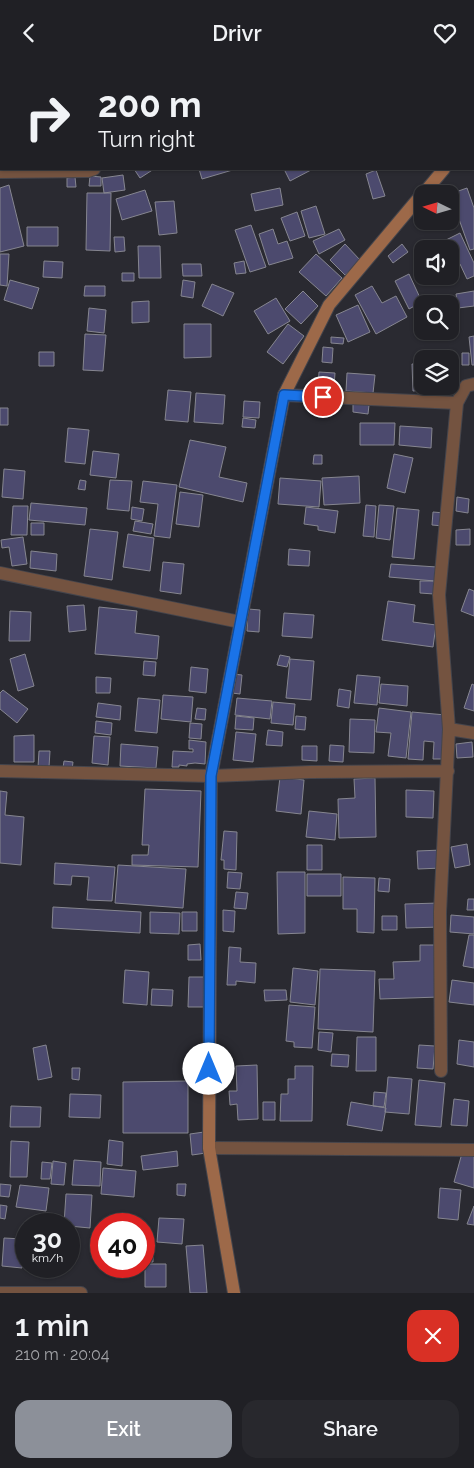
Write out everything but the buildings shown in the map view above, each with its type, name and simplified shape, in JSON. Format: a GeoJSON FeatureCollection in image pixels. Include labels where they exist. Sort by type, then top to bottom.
{"type":"FeatureCollection","features":[{"type":"Feature","properties":{"kind":"street"},"geometry":{"type":"LineString","coordinates":[[0,172],[91,170]]}},
{"type":"Feature","properties":{"kind":"street"},"geometry":{"type":"LineString","coordinates":[[431,185],[443,170]]}},
{"type":"Feature","properties":{"kind":"street"},"geometry":{"type":"LineString","coordinates":[[234,1293],[209,1148],[211,776],[284,395],[329,305],[414,205]]}},
{"type":"Feature","properties":{"kind":"street"},"geometry":{"type":"LineString","coordinates":[[441,1071],[440,912],[449,729],[438,595],[457,403],[466,386],[474,384]]}},
{"type":"Feature","properties":{"kind":"street"},"geometry":{"type":"LineString","coordinates":[[284,395],[457,403]]}},
{"type":"Feature","properties":{"kind":"street"},"geometry":{"type":"LineString","coordinates":[[0,573],[240,623]]}},
{"type":"Feature","properties":{"kind":"street"},"geometry":{"type":"LineString","coordinates":[[449,729],[474,733]]}},
{"type":"Feature","properties":{"kind":"street"},"geometry":{"type":"LineString","coordinates":[[0,771],[211,776],[311,772],[448,771]]}},
{"type":"Feature","properties":{"kind":"street"},"geometry":{"type":"LineString","coordinates":[[209,1148],[474,1150]]}},
{"type":"Feature","properties":{"kind":"street"},"geometry":{"type":"LineString","coordinates":[[0,1293],[81,1293]]}},
{"type":"Feature","properties":{"kind":"route"},"geometry":{"type":"LineString","coordinates":[[209,1069],[211,776],[284,395],[323,397]]}}]}
